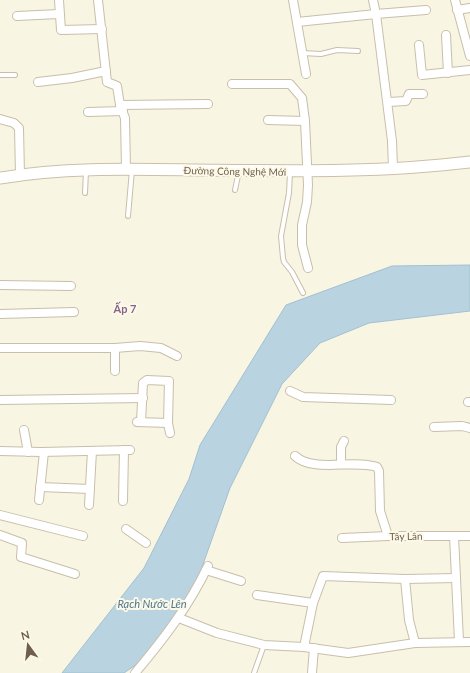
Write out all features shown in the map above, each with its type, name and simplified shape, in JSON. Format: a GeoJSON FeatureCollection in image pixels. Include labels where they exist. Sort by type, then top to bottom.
{"type":"FeatureCollection","features":[{"type":"Feature","properties":{"kind":"street"},"geometry":{"type":"LineString","coordinates":[[59,0],[61,30],[102,29]]}},
{"type":"Feature","properties":{"kind":"street"},"geometry":{"type":"LineString","coordinates":[[98,0],[107,82],[117,86],[122,108],[129,169]]}},
{"type":"Feature","properties":{"kind":"street"},"geometry":{"type":"LineString","coordinates":[[293,0],[306,74]]}},
{"type":"Feature","properties":{"kind":"street"},"geometry":{"type":"LineString","coordinates":[[373,0],[388,102],[392,141],[392,168]]}},
{"type":"Feature","properties":{"kind":"street"},"geometry":{"type":"LineString","coordinates":[[455,0],[470,56]]}},
{"type":"Feature","properties":{"kind":"street"},"geometry":{"type":"LineString","coordinates":[[457,10],[470,8]]}},
{"type":"Feature","properties":{"kind":"street"},"geometry":{"type":"LineString","coordinates":[[297,22],[426,10]]}},
{"type":"Feature","properties":{"kind":"street"},"geometry":{"type":"LineString","coordinates":[[17,16],[59,14]]}},
{"type":"Feature","properties":{"kind":"street"},"geometry":{"type":"LineString","coordinates":[[446,35],[448,73]]}},
{"type":"Feature","properties":{"kind":"street"},"geometry":{"type":"LineString","coordinates":[[419,45],[422,76],[470,70]]}},
{"type":"Feature","properties":{"kind":"street"},"geometry":{"type":"LineString","coordinates":[[38,82],[72,78],[106,71]]}},
{"type":"Feature","properties":{"kind":"street"},"geometry":{"type":"LineString","coordinates":[[232,84],[290,84],[302,98],[305,121],[307,171],[307,202],[302,225],[302,245],[308,268]]}},
{"type":"Feature","properties":{"kind":"street"},"geometry":{"type":"LineString","coordinates":[[388,102],[406,101],[409,94],[424,94]]}},
{"type":"Feature","properties":{"kind":"street"},"geometry":{"type":"LineString","coordinates":[[88,112],[122,108],[208,104]]}},
{"type":"Feature","properties":{"kind":"street"},"geometry":{"type":"LineString","coordinates":[[0,119],[14,123],[19,128],[20,175]]}},
{"type":"Feature","properties":{"kind":"street"},"geometry":{"type":"LineString","coordinates":[[268,120],[305,121]]}},
{"type":"Feature","properties":{"kind":"street","name":"Đường Công Nghệ Mới"},"geometry":{"type":"LineString","coordinates":[[0,178],[20,175],[129,169],[307,171],[429,167],[470,162]]}},
{"type":"Feature","properties":{"kind":"street"},"geometry":{"type":"LineString","coordinates":[[0,285],[71,286]]}},
{"type":"Feature","properties":{"kind":"street"},"geometry":{"type":"LineString","coordinates":[[0,314],[74,312]]}},
{"type":"Feature","properties":{"kind":"street"},"geometry":{"type":"LineString","coordinates":[[0,348],[115,348],[140,346],[161,348],[177,356]]}},
{"type":"Feature","properties":{"kind":"street"},"geometry":{"type":"LineString","coordinates":[[115,348],[115,371]]}},
{"type":"Feature","properties":{"kind":"street"},"geometry":{"type":"LineString","coordinates":[[168,423],[139,422],[143,398],[143,383],[147,380],[169,381],[168,423],[170,433]]}},
{"type":"Feature","properties":{"kind":"street"},"geometry":{"type":"LineString","coordinates":[[290,391],[303,397],[391,400]]}},
{"type":"Feature","properties":{"kind":"street"},"geometry":{"type":"LineString","coordinates":[[0,400],[143,398]]}},
{"type":"Feature","properties":{"kind":"street"},"geometry":{"type":"LineString","coordinates":[[434,427],[462,426],[470,428]]}},
{"type":"Feature","properties":{"kind":"street"},"geometry":{"type":"LineString","coordinates":[[24,430],[24,441],[28,452]]}},
{"type":"Feature","properties":{"kind":"street"},"geometry":{"type":"LineString","coordinates":[[341,464],[341,447],[344,441]]}},
{"type":"Feature","properties":{"kind":"street"},"geometry":{"type":"LineString","coordinates":[[0,451],[44,452],[127,450],[123,501]]}},
{"type":"Feature","properties":{"kind":"street"},"geometry":{"type":"LineString","coordinates":[[89,505],[92,451]]}},
{"type":"Feature","properties":{"kind":"street"},"geometry":{"type":"LineString","coordinates":[[39,500],[44,452]]}},
{"type":"Feature","properties":{"kind":"street"},"geometry":{"type":"LineString","coordinates":[[295,456],[300,460],[341,464],[363,464],[377,467],[379,471],[380,510],[388,536]]}},
{"type":"Feature","properties":{"kind":"street"},"geometry":{"type":"LineString","coordinates":[[40,487],[90,489]]}},
{"type":"Feature","properties":{"kind":"street"},"geometry":{"type":"LineString","coordinates":[[0,516],[83,536]]}},
{"type":"Feature","properties":{"kind":"street"},"geometry":{"type":"LineString","coordinates":[[126,529],[146,543]]}},
{"type":"Feature","properties":{"kind":"street"},"geometry":{"type":"LineString","coordinates":[[0,535],[22,544],[21,557],[75,574]]}},
{"type":"Feature","properties":{"kind":"street","name":"Tây Lân"},"geometry":{"type":"LineString","coordinates":[[342,538],[388,536],[470,536]]}},
{"type":"Feature","properties":{"kind":"street"},"geometry":{"type":"LineString","coordinates":[[454,536],[459,641]]}},
{"type":"Feature","properties":{"kind":"street"},"geometry":{"type":"LineString","coordinates":[[135,673],[179,618],[207,568],[241,582]]}},
{"type":"Feature","properties":{"kind":"street"},"geometry":{"type":"LineString","coordinates":[[304,647],[313,603],[323,576],[405,579],[456,578]]}},
{"type":"Feature","properties":{"kind":"street"},"geometry":{"type":"LineString","coordinates":[[405,579],[410,620],[415,643]]}},
{"type":"Feature","properties":{"kind":"street"},"geometry":{"type":"LineString","coordinates":[[257,595],[313,603]]}},
{"type":"Feature","properties":{"kind":"street"},"geometry":{"type":"LineString","coordinates":[[179,618],[217,633],[264,645],[304,647],[348,653],[415,643],[470,642]]}},
{"type":"Feature","properties":{"kind":"street"},"geometry":{"type":"LineString","coordinates":[[312,673],[314,648]]}},
{"type":"Feature","properties":{"kind":"lane"},"geometry":{"type":"LineString","coordinates":[[302,53],[321,54],[337,50],[358,51]]}},
{"type":"Feature","properties":{"kind":"lane"},"geometry":{"type":"LineString","coordinates":[[0,75],[15,74]]}},
{"type":"Feature","properties":{"kind":"lane"},"geometry":{"type":"LineString","coordinates":[[128,216],[129,169]]}},
{"type":"Feature","properties":{"kind":"lane"},"geometry":{"type":"LineString","coordinates":[[85,193],[86,171]]}},
{"type":"Feature","properties":{"kind":"lane"},"geometry":{"type":"LineString","coordinates":[[236,190],[239,171]]}},
{"type":"Feature","properties":{"kind":"lane"},"geometry":{"type":"LineString","coordinates":[[290,171],[289,193],[282,236],[283,258],[303,293]]}},
{"type":"Feature","properties":{"kind":"lane"},"geometry":{"type":"LineString","coordinates":[[254,673],[264,645]]}},
{"type":"Feature","properties":{"kind":"water","name":"Rạch Nước Lên"},"geometry":{"type":"Polygon","coordinates":[[[470,265],[470,311],[369,323],[320,343],[282,384],[230,488],[195,587],[175,620],[140,662],[124,673],[62,673],[144,568],[189,479],[200,445],[286,305],[392,266],[470,265]]]}},
{"type":"Feature","properties":{"kind":"district","name":"Ấp 7"},"geometry":{"type":"Point","coordinates":[125,308]}}]}
